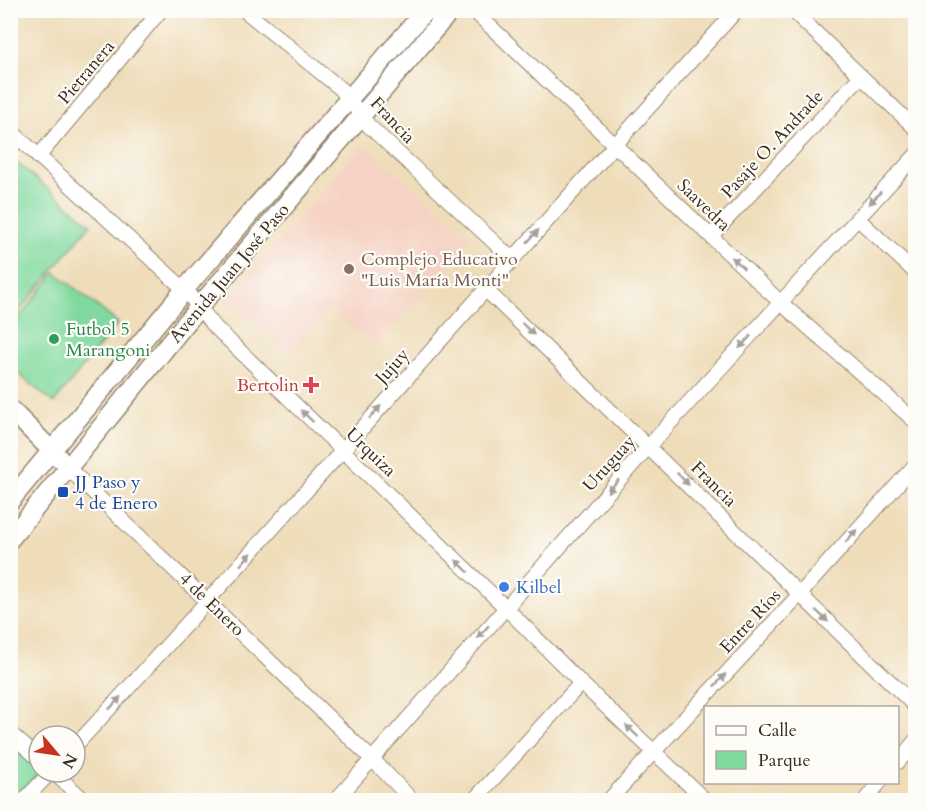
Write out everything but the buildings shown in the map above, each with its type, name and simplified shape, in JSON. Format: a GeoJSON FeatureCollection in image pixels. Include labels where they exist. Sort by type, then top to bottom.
{"type":"FeatureCollection","features":[{"type":"Feature","properties":{"kind":"main road","name":"Avenida Juan José Paso"},"geometry":{"type":"LineString","coordinates":[[10,501],[185,290],[426,10]]}},
{"type":"Feature","properties":{"kind":"main road","name":"Avenida Juan José Paso"},"geometry":{"type":"LineString","coordinates":[[10,539],[199,307],[452,10]]}},
{"type":"Feature","properties":{"kind":"main road","name":"4 de Enero"},"geometry":{"type":"LineString","coordinates":[[10,409],[68,468]]}},
{"type":"Feature","properties":{"kind":"street","name":"Pietranera"},"geometry":{"type":"LineString","coordinates":[[38,156],[161,10]]}},
{"type":"Feature","properties":{"kind":"street","name":"Francia"},"geometry":{"type":"LineString","coordinates":[[244,10],[341,89],[369,126],[512,259]]}},
{"type":"Feature","properties":{"kind":"street","name":"Saavedra"},"geometry":{"type":"LineString","coordinates":[[473,10],[781,303],[915,422]]}},
{"type":"Feature","properties":{"kind":"street","name":"Jujuy"},"geometry":{"type":"LineString","coordinates":[[87,733],[209,601],[614,144],[737,10]]}},
{"type":"Feature","properties":{"kind":"street"},"geometry":{"type":"LineString","coordinates":[[792,10],[915,129]]}},
{"type":"Feature","properties":{"kind":"street","name":"Pasaje O. Andrade"},"geometry":{"type":"LineString","coordinates":[[711,236],[860,77]]}},
{"type":"Feature","properties":{"kind":"street","name":"Urquiza"},"geometry":{"type":"LineString","coordinates":[[10,130],[185,290],[215,327],[705,801]]}},
{"type":"Feature","properties":{"kind":"street","name":"Uruguay"},"geometry":{"type":"LineString","coordinates":[[336,801],[649,446],[915,155]]}},
{"type":"Feature","properties":{"kind":"street"},"geometry":{"type":"LineString","coordinates":[[857,218],[915,273]]}},
{"type":"Feature","properties":{"kind":"street","name":"Francia"},"geometry":{"type":"LineString","coordinates":[[486,289],[915,707]]}},
{"type":"Feature","properties":{"kind":"street","name":"Entre Ríos"},"geometry":{"type":"LineString","coordinates":[[609,801],[800,594],[915,464]]}},
{"type":"Feature","properties":{"kind":"street","name":"4 de Enero"},"geometry":{"type":"LineString","coordinates":[[68,468],[374,760],[412,801]]}},
{"type":"Feature","properties":{"kind":"street"},"geometry":{"type":"LineString","coordinates":[[474,801],[581,683]]}},
{"type":"Feature","properties":{"kind":"street"},"geometry":{"type":"LineString","coordinates":[[10,733],[27,748]]}},
{"type":"Feature","properties":{"kind":"street"},"geometry":{"type":"LineString","coordinates":[[899,760],[915,740]]}},
{"type":"Feature","properties":{"kind":"street"},"geometry":{"type":"LineString","coordinates":[[24,801],[40,784]]}},
{"type":"Feature","properties":{"kind":"street"},"geometry":{"type":"LineString","coordinates":[[65,784],[84,801]]}},
{"type":"Feature","properties":{"kind":"street"},"geometry":{"type":"LineString","coordinates":[[865,801],[879,784]]}},
{"type":"Feature","properties":{"kind":"shaded area","name":"Complejo Educativo \"Luis María Monti\""},"geometry":{"type":"Polygon","coordinates":[[[362,143],[471,237],[375,348],[330,309],[290,354],[227,300],[362,143]]]}},
{"type":"Feature","properties":{"kind":"green space"},"geometry":{"type":"Polygon","coordinates":[[[12,159],[91,224],[11,321],[10,160],[12,159]]]}},
{"type":"Feature","properties":{"kind":"green space"},"geometry":{"type":"Polygon","coordinates":[[[55,272],[118,323],[54,403],[11,368],[11,328],[55,272]]]}},
{"type":"Feature","properties":{"kind":"green space"},"geometry":{"type":"Polygon","coordinates":[[[10,742],[27,758],[27,784],[29,784],[14,800],[11,800],[10,742]]]}},
{"type":"Feature","properties":{"kind":"place","name":"Complejo Educativo \"Luis María Monti\""},"geometry":{"type":"Point","coordinates":[349,269]}},
{"type":"Feature","properties":{"kind":"place","name":"Futbol 5 Marangoni"},"geometry":{"type":"Point","coordinates":[54,339]}},
{"type":"Feature","properties":{"kind":"place","name":"Bertolin"},"geometry":{"type":"Point","coordinates":[311,385]}},
{"type":"Feature","properties":{"kind":"place","name":"JJ Paso y 4 de Enero"},"geometry":{"type":"Point","coordinates":[63,492]}},
{"type":"Feature","properties":{"kind":"place","name":"Kilbel"},"geometry":{"type":"Point","coordinates":[504,587]}}]}
